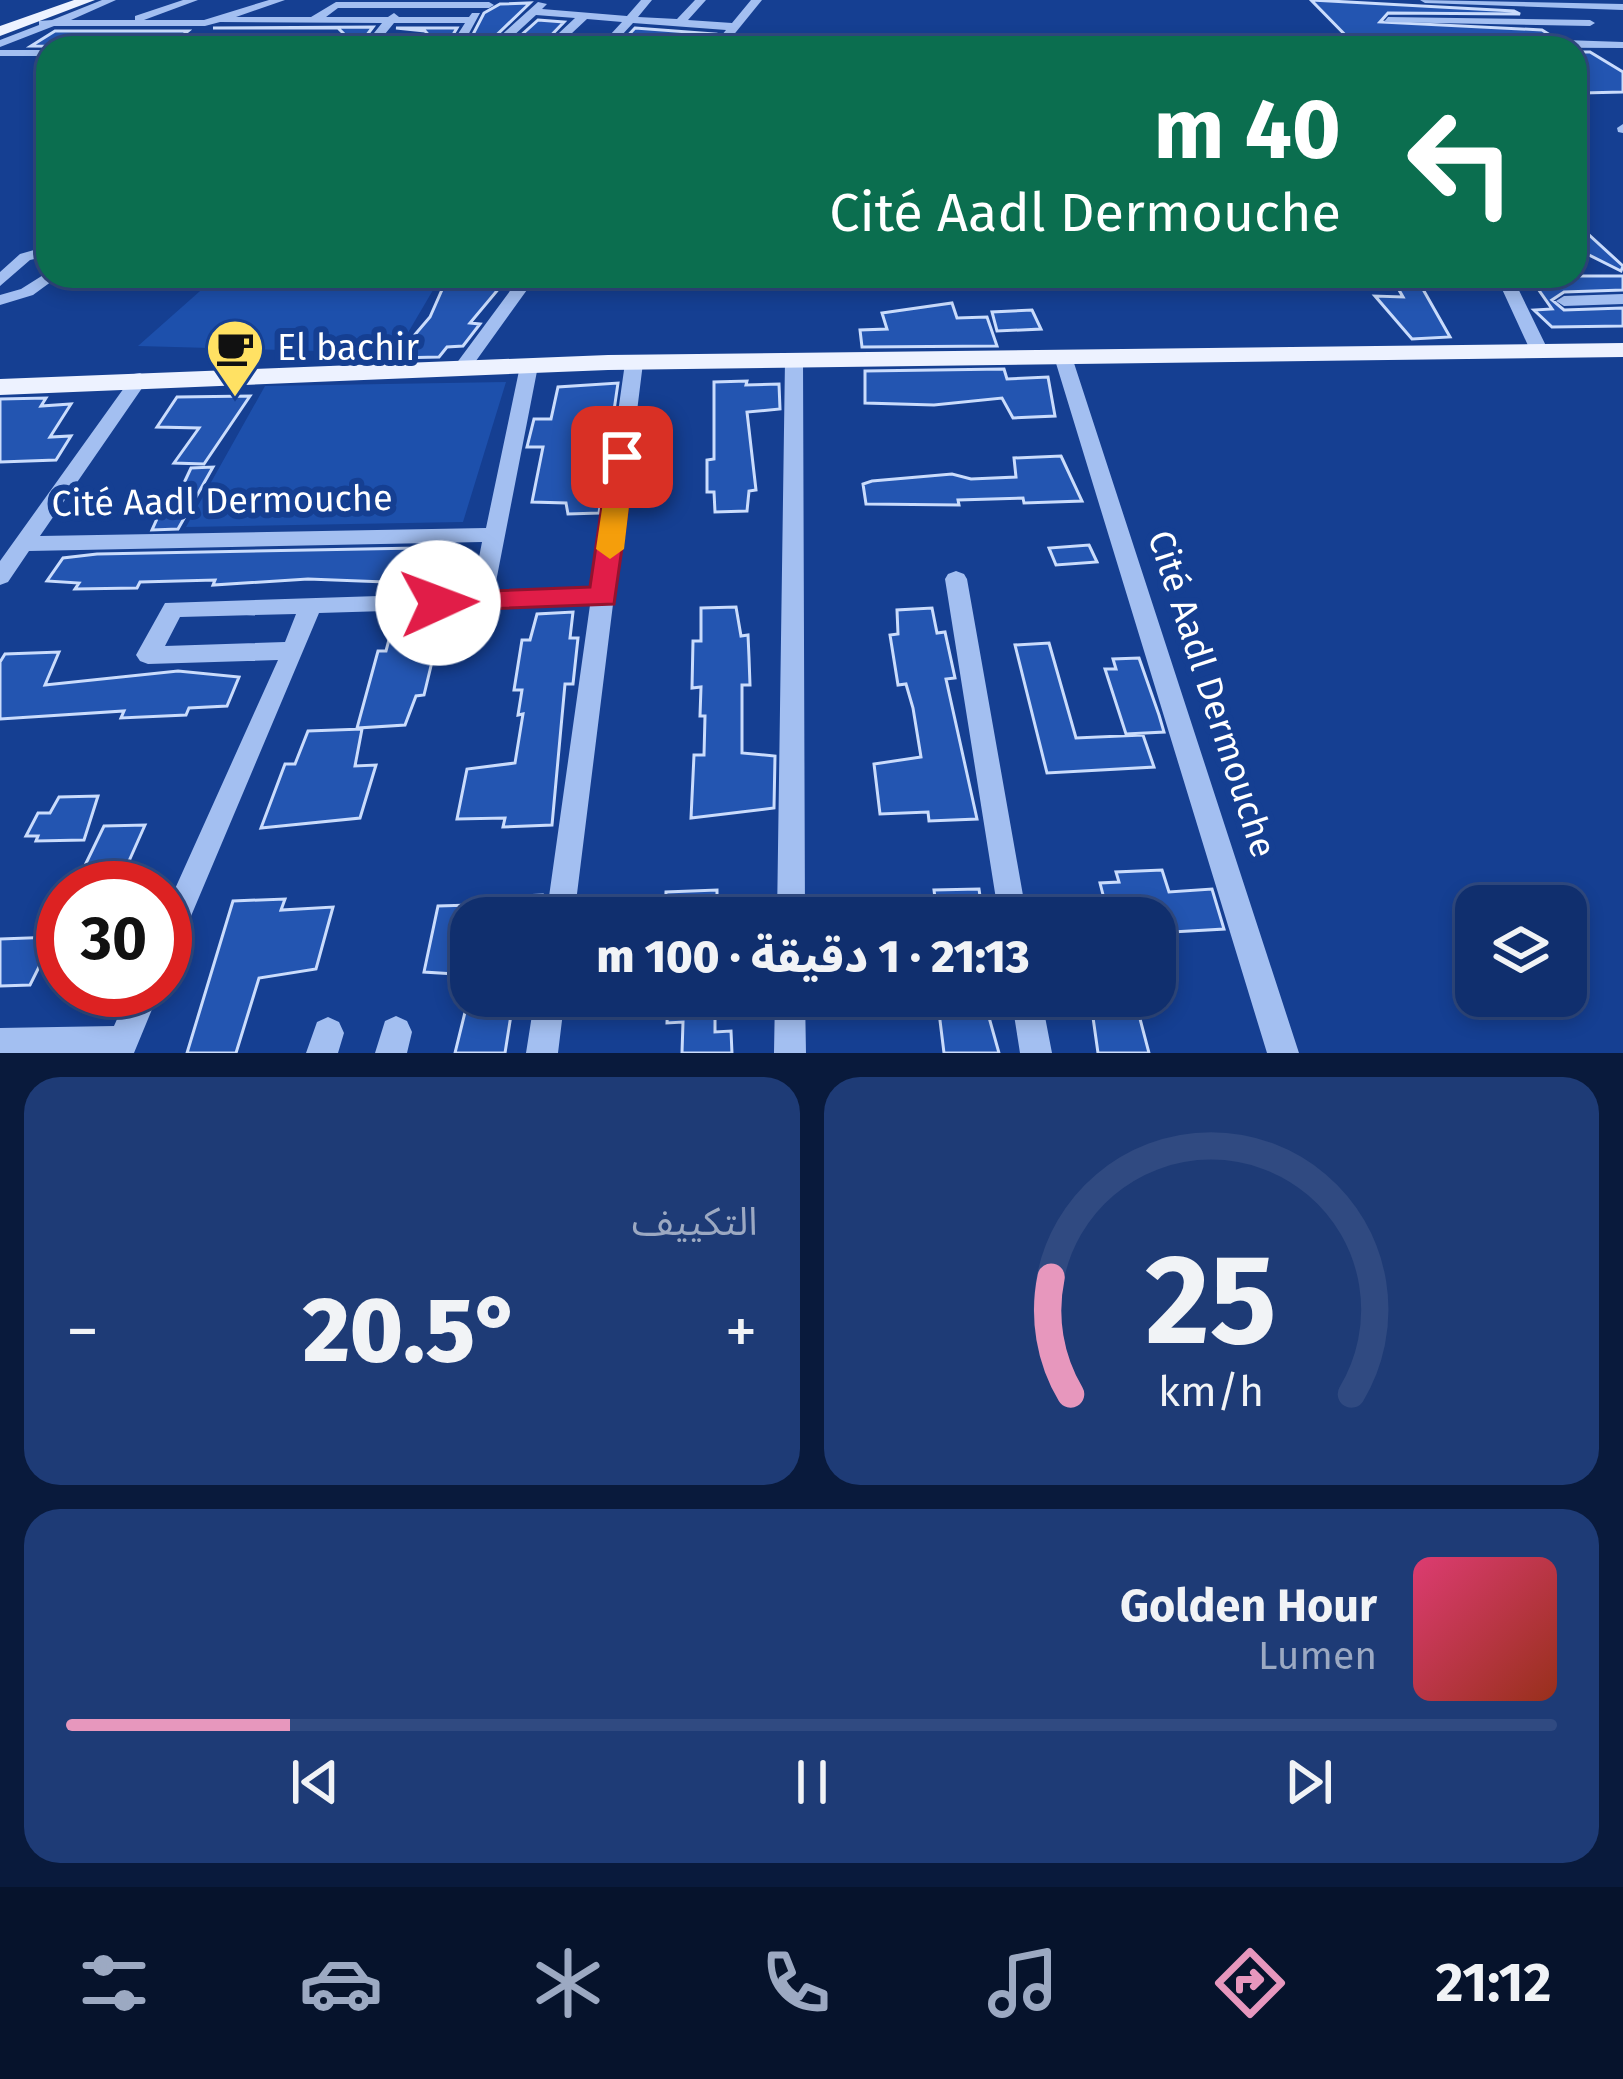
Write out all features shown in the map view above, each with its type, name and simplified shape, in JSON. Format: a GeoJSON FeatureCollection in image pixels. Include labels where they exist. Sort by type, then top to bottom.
{"type":"FeatureCollection","features":[{"type":"Feature","properties":{"kind":"main road"},"geometry":{"type":"LineString","coordinates":[[0,31],[88,0]]}},
{"type":"Feature","properties":{"kind":"main road"},"geometry":{"type":"LineString","coordinates":[[0,387],[140,378],[634,363],[1623,350]]}},
{"type":"Feature","properties":{"kind":"street"},"geometry":{"type":"LineString","coordinates":[[0,48],[43,23],[111,0]]}},
{"type":"Feature","properties":{"kind":"street"},"geometry":{"type":"LineString","coordinates":[[121,24],[193,0]]}},
{"type":"Feature","properties":{"kind":"street"},"geometry":{"type":"LineString","coordinates":[[224,20],[280,0]]}},
{"type":"Feature","properties":{"kind":"street"},"geometry":{"type":"LineString","coordinates":[[507,36],[547,0]]}},
{"type":"Feature","properties":{"kind":"street"},"geometry":{"type":"LineString","coordinates":[[680,22],[701,0]]}},
{"type":"Feature","properties":{"kind":"street"},"geometry":{"type":"LineString","coordinates":[[727,36],[757,0]]}},
{"type":"Feature","properties":{"kind":"street"},"geometry":{"type":"LineString","coordinates":[[1425,0],[1623,7]]}},
{"type":"Feature","properties":{"kind":"street"},"geometry":{"type":"LineString","coordinates":[[632,1],[647,1]]}},
{"type":"Feature","properties":{"kind":"street"},"geometry":{"type":"LineString","coordinates":[[614,36],[647,1]]}},
{"type":"Feature","properties":{"kind":"street"},"geometry":{"type":"LineString","coordinates":[[314,20],[336,5],[490,2]]}},
{"type":"Feature","properties":{"kind":"street"},"geometry":{"type":"LineString","coordinates":[[460,36],[469,20],[490,2]]}},
{"type":"Feature","properties":{"kind":"street"},"geometry":{"type":"LineString","coordinates":[[1565,4],[1622,45]]}},
{"type":"Feature","properties":{"kind":"street"},"geometry":{"type":"LineString","coordinates":[[378,36],[403,5]]}},
{"type":"Feature","properties":{"kind":"street"},"geometry":{"type":"LineString","coordinates":[[534,12],[735,26]]}},
{"type":"Feature","properties":{"kind":"street"},"geometry":{"type":"LineString","coordinates":[[1397,36],[1383,15],[1590,22]]}},
{"type":"Feature","properties":{"kind":"street"},"geometry":{"type":"LineString","coordinates":[[562,36],[584,16]]}},
{"type":"Feature","properties":{"kind":"street"},"geometry":{"type":"LineString","coordinates":[[193,36],[338,36],[352,20]]}},
{"type":"Feature","properties":{"kind":"street"},"geometry":{"type":"LineString","coordinates":[[43,23],[469,20]]}},
{"type":"Feature","properties":{"kind":"street"},"geometry":{"type":"LineString","coordinates":[[193,36],[205,23]]}},
{"type":"Feature","properties":{"kind":"street"},"geometry":{"type":"LineString","coordinates":[[1587,45],[1622,45]]}},
{"type":"Feature","properties":{"kind":"street"},"geometry":{"type":"LineString","coordinates":[[0,48],[36,52]]}},
{"type":"Feature","properties":{"kind":"street"},"geometry":{"type":"LineString","coordinates":[[0,281],[25,257],[36,254]]}},
{"type":"Feature","properties":{"kind":"street"},"geometry":{"type":"LineString","coordinates":[[0,300],[36,286]]}},
{"type":"Feature","properties":{"kind":"street"},"geometry":{"type":"LineString","coordinates":[[462,368],[520,288]]}},
{"type":"Feature","properties":{"kind":"street"},"geometry":{"type":"LineString","coordinates":[[1510,288],[1540,352]]}},
{"type":"Feature","properties":{"kind":"street"},"geometry":{"type":"LineString","coordinates":[[1564,301],[1623,299]]}},
{"type":"Feature","properties":{"kind":"street"},"geometry":{"type":"LineString","coordinates":[[791,897],[794,360]]}},
{"type":"Feature","properties":{"kind":"street","name":"Cité Aadl Dermouche"},"geometry":{"type":"LineString","coordinates":[[1064,360],[1283,1053]]}},
{"type":"Feature","properties":{"kind":"street"},"geometry":{"type":"LineString","coordinates":[[563,897],[634,363]]}},
{"type":"Feature","properties":{"kind":"street"},"geometry":{"type":"LineString","coordinates":[[481,602],[529,366]]}},
{"type":"Feature","properties":{"kind":"street","name":"Cité Aadl Dermouche"},"geometry":{"type":"LineString","coordinates":[[0,577],[140,378]]}},
{"type":"Feature","properties":{"kind":"street","name":"Cité Aadl Dermouche"},"geometry":{"type":"LineString","coordinates":[[26,544],[495,535]]}},
{"type":"Feature","properties":{"kind":"street"},"geometry":{"type":"LineString","coordinates":[[956,579],[1009,897]]}},
{"type":"Feature","properties":{"kind":"street"},"geometry":{"type":"LineString","coordinates":[[294,651],[148,655],[172,609],[604,597]]}},
{"type":"Feature","properties":{"kind":"street"},"geometry":{"type":"LineString","coordinates":[[192,883],[310,607]]}},
{"type":"Feature","properties":{"kind":"street"},"geometry":{"type":"LineString","coordinates":[[0,1045],[120,1047],[133,1017]]}},
{"type":"Feature","properties":{"kind":"street"},"geometry":{"type":"LineString","coordinates":[[542,1053],[547,1017]]}},
{"type":"Feature","properties":{"kind":"street"},"geometry":{"type":"LineString","coordinates":[[790,1017],[790,1053]]}},
{"type":"Feature","properties":{"kind":"street"},"geometry":{"type":"LineString","coordinates":[[1030,1017],[1036,1053]]}},
{"type":"Feature","properties":{"kind":"shaded area"},"geometry":{"type":"Polygon","coordinates":[[[203,288],[434,288],[396,353],[138,346],[203,288]]]}},
{"type":"Feature","properties":{"kind":"shaded area"},"geometry":{"type":"Polygon","coordinates":[[[506,382],[463,522],[186,527],[265,386],[506,382]]]}},
{"type":"Feature","properties":{"kind":"building"},"geometry":{"type":"Polygon","coordinates":[[[1311,0],[1514,11],[1520,14],[1388,13],[1380,22],[1542,30],[1550,35],[1372,36],[1346,36],[1311,0]]]}},
{"type":"Feature","properties":{"kind":"building"},"geometry":{"type":"Polygon","coordinates":[[[530,3],[496,36],[472,36],[484,13],[500,4],[530,3]]]}},
{"type":"Feature","properties":{"kind":"building"},"geometry":{"type":"Polygon","coordinates":[[[538,20],[564,22],[551,36],[520,36],[538,20]]]}},
{"type":"Feature","properties":{"kind":"building"},"geometry":{"type":"Polygon","coordinates":[[[373,27],[366,36],[346,36],[338,28],[213,28],[373,27]]]}},
{"type":"Feature","properties":{"kind":"building"},"geometry":{"type":"Polygon","coordinates":[[[396,28],[457,28],[452,36],[429,36],[425,31],[396,28]]]}},
{"type":"Feature","properties":{"kind":"building"},"geometry":{"type":"Polygon","coordinates":[[[635,28],[715,34],[714,36],[628,36],[635,28]]]}},
{"type":"Feature","properties":{"kind":"building"},"geometry":{"type":"Polygon","coordinates":[[[55,31],[188,31],[183,35],[47,36],[55,31]]]}},
{"type":"Feature","properties":{"kind":"building"},"geometry":{"type":"Polygon","coordinates":[[[1587,52],[1623,72],[1623,92],[1587,93],[1587,52]]]}},
{"type":"Feature","properties":{"kind":"building"},"geometry":{"type":"Polygon","coordinates":[[[1587,233],[1623,266],[1621,271],[1587,254],[1587,233]]]}},
{"type":"Feature","properties":{"kind":"building"},"geometry":{"type":"Polygon","coordinates":[[[1587,276],[1623,276],[1623,290],[1564,292],[1552,300],[1564,310],[1623,308],[1623,326],[1552,327],[1534,310],[1552,309],[1537,288],[1587,288],[1587,276]]]}},
{"type":"Feature","properties":{"kind":"building"},"geometry":{"type":"Polygon","coordinates":[[[443,288],[499,288],[470,323],[480,324],[463,346],[447,347],[439,357],[395,358],[430,317],[443,288]]]}},
{"type":"Feature","properties":{"kind":"building"},"geometry":{"type":"Polygon","coordinates":[[[1398,288],[1422,288],[1450,337],[1412,339],[1375,296],[1403,297],[1398,288]]]}},
{"type":"Feature","properties":{"kind":"building"},"geometry":{"type":"Polygon","coordinates":[[[952,303],[957,318],[987,317],[997,346],[862,347],[860,330],[887,329],[882,313],[952,303]]]}},
{"type":"Feature","properties":{"kind":"building"},"geometry":{"type":"Polygon","coordinates":[[[1032,310],[1041,329],[997,331],[992,312],[1032,310]]]}},
{"type":"Feature","properties":{"kind":"building"},"geometry":{"type":"Polygon","coordinates":[[[1004,369],[1007,379],[1048,377],[1055,416],[1013,418],[1002,398],[934,405],[865,403],[865,371],[1004,369]]]}},
{"type":"Feature","properties":{"kind":"building"},"geometry":{"type":"Polygon","coordinates":[[[747,381],[746,385],[779,384],[780,409],[747,412],[756,490],[749,491],[747,511],[715,512],[714,492],[707,492],[707,460],[714,459],[714,382],[747,381]]]}},
{"type":"Feature","properties":{"kind":"building"},"geometry":{"type":"Polygon","coordinates":[[[618,383],[599,513],[568,514],[566,503],[532,502],[543,447],[527,447],[534,419],[551,419],[558,387],[618,383]]]}},
{"type":"Feature","properties":{"kind":"building"},"geometry":{"type":"Polygon","coordinates":[[[250,396],[204,464],[174,463],[199,428],[157,427],[177,397],[250,396]]]}},
{"type":"Feature","properties":{"kind":"building"},"geometry":{"type":"Polygon","coordinates":[[[46,398],[41,406],[71,404],[50,437],[71,436],[56,460],[0,462],[0,399],[46,398]]]}},
{"type":"Feature","properties":{"kind":"building"},"geometry":{"type":"Polygon","coordinates":[[[1061,456],[1082,501],[1024,503],[1023,498],[958,500],[959,505],[866,504],[863,484],[872,481],[952,474],[971,479],[1016,477],[1014,458],[1061,456]]]}},
{"type":"Feature","properties":{"kind":"building"},"geometry":{"type":"Polygon","coordinates":[[[213,467],[178,529],[152,530],[165,501],[176,500],[191,468],[213,467]]]}},
{"type":"Feature","properties":{"kind":"building"},"geometry":{"type":"Polygon","coordinates":[[[1089,545],[1097,562],[1056,565],[1049,548],[1089,545]]]}},
{"type":"Feature","properties":{"kind":"building"},"geometry":{"type":"Polygon","coordinates":[[[460,551],[452,574],[413,578],[411,583],[308,579],[213,585],[215,580],[140,582],[137,588],[75,589],[79,583],[47,581],[63,558],[97,554],[460,551]]]}},
{"type":"Feature","properties":{"kind":"building"},"geometry":{"type":"Polygon","coordinates":[[[736,607],[741,636],[748,635],[749,657],[750,685],[742,685],[742,753],[775,756],[774,808],[691,818],[694,755],[704,755],[705,716],[700,716],[701,687],[692,688],[693,641],[701,641],[701,608],[736,607]]]}},
{"type":"Feature","properties":{"kind":"building"},"geometry":{"type":"Polygon","coordinates":[[[932,608],[937,633],[945,632],[955,678],[946,679],[977,819],[929,821],[928,812],[880,814],[874,764],[921,757],[906,684],[898,685],[890,635],[898,634],[897,610],[932,608]]]}},
{"type":"Feature","properties":{"kind":"building"},"geometry":{"type":"Polygon","coordinates":[[[573,612],[570,638],[578,638],[573,684],[565,684],[552,825],[503,827],[505,818],[457,819],[467,769],[515,763],[523,714],[518,715],[522,690],[514,690],[522,640],[530,640],[537,614],[573,612]]]}},
{"type":"Feature","properties":{"kind":"building"},"geometry":{"type":"Polygon","coordinates":[[[431,616],[428,646],[436,645],[424,695],[416,696],[405,725],[357,728],[378,651],[386,651],[395,617],[431,616]]]}},
{"type":"Feature","properties":{"kind":"building"},"geometry":{"type":"Polygon","coordinates":[[[1049,643],[1076,738],[1143,735],[1154,767],[1047,773],[1015,645],[1049,643]]]}},
{"type":"Feature","properties":{"kind":"building"},"geometry":{"type":"Polygon","coordinates":[[[59,652],[45,685],[178,671],[239,677],[227,706],[189,708],[186,715],[121,718],[124,711],[0,719],[0,662],[5,654],[59,652]]]}},
{"type":"Feature","properties":{"kind":"building"},"geometry":{"type":"Polygon","coordinates":[[[1139,658],[1164,732],[1126,734],[1105,669],[1116,669],[1113,659],[1139,658]]]}},
{"type":"Feature","properties":{"kind":"building"},"geometry":{"type":"Polygon","coordinates":[[[362,729],[355,766],[376,765],[360,818],[261,828],[285,764],[295,764],[308,731],[362,729]]]}},
{"type":"Feature","properties":{"kind":"building"},"geometry":{"type":"Polygon","coordinates":[[[98,796],[84,840],[36,841],[38,836],[26,836],[38,813],[50,813],[59,797],[98,796]]]}},
{"type":"Feature","properties":{"kind":"building"},"geometry":{"type":"Polygon","coordinates":[[[145,825],[129,861],[87,861],[104,826],[145,825]]]}},
{"type":"Feature","properties":{"kind":"building"},"geometry":{"type":"Polygon","coordinates":[[[1162,870],[1169,892],[1212,889],[1224,929],[1176,932],[1176,897],[1104,897],[1100,883],[1119,882],[1116,872],[1162,870]]]}},
{"type":"Feature","properties":{"kind":"building"},"geometry":{"type":"Polygon","coordinates":[[[979,889],[980,897],[935,897],[934,890],[979,889]]]}},
{"type":"Feature","properties":{"kind":"building"},"geometry":{"type":"Polygon","coordinates":[[[717,890],[717,897],[666,897],[666,892],[717,890]]]}},
{"type":"Feature","properties":{"kind":"building"},"geometry":{"type":"Polygon","coordinates":[[[285,899],[281,910],[333,907],[316,969],[259,978],[236,1053],[187,1053],[233,901],[285,899]]]}},
{"type":"Feature","properties":{"kind":"building"},"geometry":{"type":"Polygon","coordinates":[[[438,906],[450,906],[450,974],[424,972],[438,906]]]}},
{"type":"Feature","properties":{"kind":"building"},"geometry":{"type":"Polygon","coordinates":[[[36,938],[36,973],[30,985],[0,986],[0,939],[36,938]]]}},
{"type":"Feature","properties":{"kind":"building"},"geometry":{"type":"Polygon","coordinates":[[[464,1017],[511,1017],[505,1053],[455,1053],[464,1017]]]}},
{"type":"Feature","properties":{"kind":"building"},"geometry":{"type":"Polygon","coordinates":[[[667,1017],[715,1017],[715,1032],[731,1031],[732,1053],[682,1053],[683,1022],[667,1023],[667,1017]]]}},
{"type":"Feature","properties":{"kind":"building"},"geometry":{"type":"Polygon","coordinates":[[[940,1017],[989,1017],[999,1053],[944,1053],[940,1017]]]}},
{"type":"Feature","properties":{"kind":"building"},"geometry":{"type":"Polygon","coordinates":[[[1093,1017],[1140,1017],[1149,1053],[1098,1053],[1093,1017]]]}},
{"type":"Feature","properties":{"kind":"slow traffic"},"geometry":{"type":"LineString","coordinates":[[610,549],[618,489]]}},
{"type":"Feature","properties":{"kind":"place","name":"El bachir"},"geometry":{"type":"Point","coordinates":[235,399]}},
{"type":"Feature","properties":{"kind":"route"},"geometry":{"type":"LineString","coordinates":[[438,603],[604,597],[622,457]]}}]}
